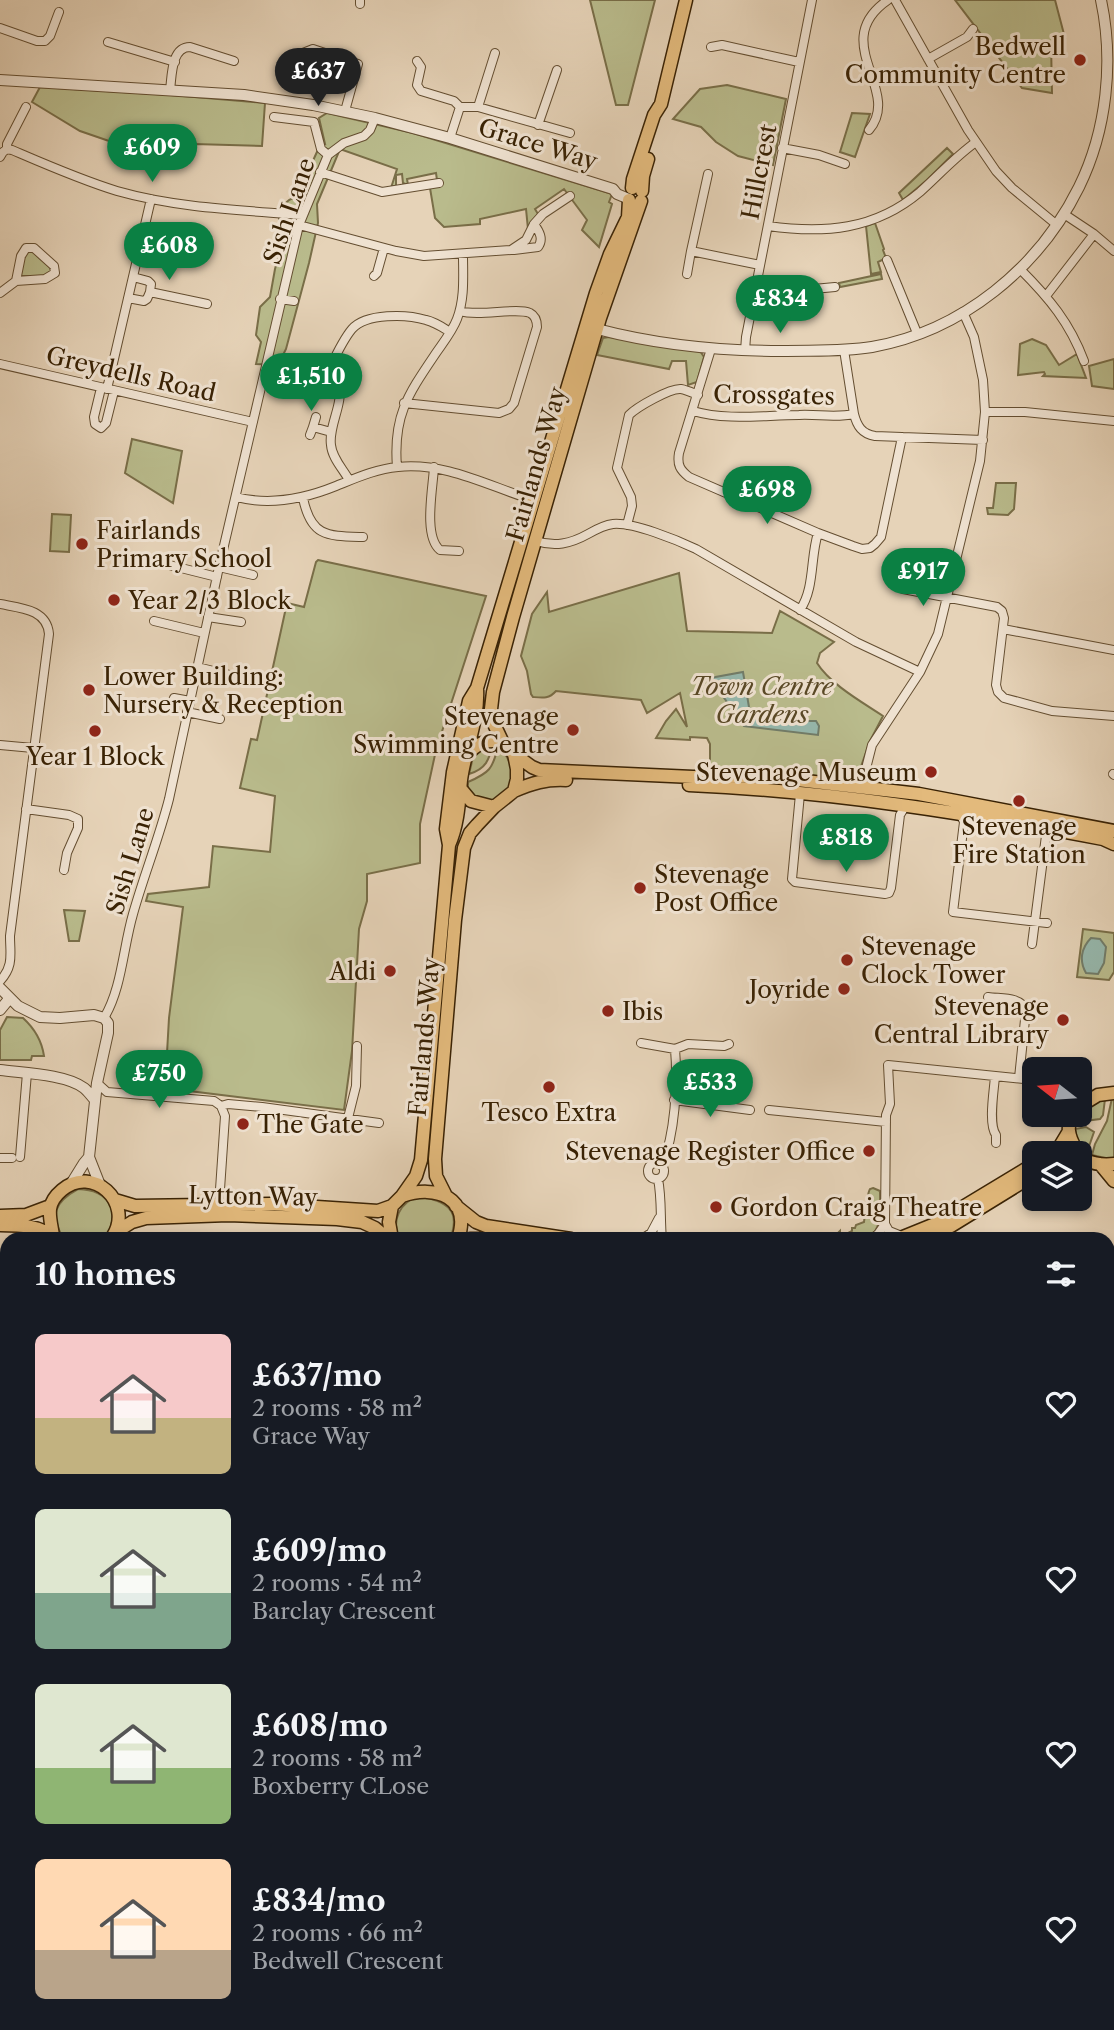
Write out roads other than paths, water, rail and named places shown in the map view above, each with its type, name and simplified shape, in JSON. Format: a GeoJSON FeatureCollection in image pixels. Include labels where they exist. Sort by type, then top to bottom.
{"type":"FeatureCollection","features":[{"type":"Feature","properties":{"kind":"main road","name":"Fairlands Way"},"geometry":{"type":"LineString","coordinates":[[686,0],[660,104],[654,115],[597,329],[513,617],[494,692],[491,709],[502,741],[532,767],[547,771],[693,777],[762,776],[942,798],[1114,831]]}},
{"type":"Feature","properties":{"kind":"main road","name":"Fairlands Way"},"geometry":{"type":"LineString","coordinates":[[402,1196],[416,1176],[421,1160],[449,845],[446,829],[456,753],[468,701],[477,688],[596,293],[628,217],[632,196]]}},
{"type":"Feature","properties":{"kind":"main road","name":"Fairlands Way"},"geometry":{"type":"LineString","coordinates":[[449,845],[454,832],[466,756],[478,703],[477,688]]}},
{"type":"Feature","properties":{"kind":"main road"},"geometry":{"type":"LineString","coordinates":[[466,756],[480,743],[502,741]]}},
{"type":"Feature","properties":{"kind":"main road"},"geometry":{"type":"LineString","coordinates":[[514,754],[517,769],[514,791]]}},
{"type":"Feature","properties":{"kind":"main road"},"geometry":{"type":"LineString","coordinates":[[514,791],[531,783],[555,779],[730,787],[906,804],[1047,828],[1103,839],[1114,844]]}},
{"type":"Feature","properties":{"kind":"main road"},"geometry":{"type":"LineString","coordinates":[[461,789],[471,801],[494,807]]}},
{"type":"Feature","properties":{"kind":"main road","name":"Fairlands Way"},"geometry":{"type":"LineString","coordinates":[[445,1194],[436,1176],[435,1159],[441,1070],[464,848],[470,833],[494,807],[514,791]]}},
{"type":"Feature","properties":{"kind":"main road"},"geometry":{"type":"LineString","coordinates":[[1092,1097],[1109,1093],[1114,1083]]}},
{"type":"Feature","properties":{"kind":"main road"},"geometry":{"type":"LineString","coordinates":[[1092,1162],[1114,1164]]}},
{"type":"Feature","properties":{"kind":"main road"},"geometry":{"type":"LineString","coordinates":[[1100,1164],[1114,1181]]}},
{"type":"Feature","properties":{"kind":"main road"},"geometry":{"type":"LineString","coordinates":[[914,1232],[960,1210],[1022,1171]]}},
{"type":"Feature","properties":{"kind":"main road"},"geometry":{"type":"LineString","coordinates":[[53,1232],[50,1219],[51,1206],[59,1193],[71,1184],[83,1182],[100,1185],[115,1200]]}},
{"type":"Feature","properties":{"kind":"main road"},"geometry":{"type":"LineString","coordinates":[[939,1232],[1022,1182]]}},
{"type":"Feature","properties":{"kind":"main road"},"geometry":{"type":"LineString","coordinates":[[392,1206],[402,1196],[424,1191],[445,1194],[476,1222],[525,1232]]}},
{"type":"Feature","properties":{"kind":"main road","name":"Lytton Way"},"geometry":{"type":"LineString","coordinates":[[115,1232],[119,1219],[115,1200],[135,1206],[305,1206],[372,1212],[392,1206],[390,1232]]}},
{"type":"Feature","properties":{"kind":"main road"},"geometry":{"type":"LineString","coordinates":[[1,1224],[51,1206]]}},
{"type":"Feature","properties":{"kind":"main road"},"geometry":{"type":"LineString","coordinates":[[456,1206],[461,1225],[460,1232]]}},
{"type":"Feature","properties":{"kind":"main road","name":"Lytton Way"},"geometry":{"type":"LineString","coordinates":[[118,1232],[132,1222],[146,1218],[250,1215],[362,1222],[380,1232]]}},
{"type":"Feature","properties":{"kind":"main road"},"geometry":{"type":"LineString","coordinates":[[1,1224],[30,1226],[42,1232]]}},
{"type":"Feature","properties":{"kind":"street","name":"Hillcrest"},"geometry":{"type":"LineString","coordinates":[[746,351],[746,337],[811,0]]}},
{"type":"Feature","properties":{"kind":"street"},"geometry":{"type":"LineString","coordinates":[[869,130],[879,105],[862,40],[865,25],[888,0]]}},
{"type":"Feature","properties":{"kind":"street"},"geometry":{"type":"LineString","coordinates":[[895,0],[976,142],[1000,176],[1057,225]]}},
{"type":"Feature","properties":{"kind":"street"},"geometry":{"type":"LineString","coordinates":[[597,329],[639,339],[711,349],[844,350],[874,346],[917,334],[985,299],[1020,269],[1057,225],[1087,169],[1103,115],[1108,71],[1106,7]]}},
{"type":"Feature","properties":{"kind":"street"},"geometry":{"type":"LineString","coordinates":[[0,29],[45,41],[50,36],[59,12]]}},
{"type":"Feature","properties":{"kind":"street"},"geometry":{"type":"LineString","coordinates":[[928,59],[967,37],[973,29]]}},
{"type":"Feature","properties":{"kind":"street"},"geometry":{"type":"LineString","coordinates":[[108,42],[175,62]]}},
{"type":"Feature","properties":{"kind":"street"},"geometry":{"type":"LineString","coordinates":[[711,47],[722,45],[799,62]]}},
{"type":"Feature","properties":{"kind":"street"},"geometry":{"type":"LineString","coordinates":[[170,90],[179,51],[188,47],[234,61]]}},
{"type":"Feature","properties":{"kind":"street"},"geometry":{"type":"LineString","coordinates":[[303,53],[313,49],[358,64],[340,110]]}},
{"type":"Feature","properties":{"kind":"street","name":"Grace Way"},"geometry":{"type":"LineString","coordinates":[[478,107],[495,52]]}},
{"type":"Feature","properties":{"kind":"street","name":"Grace Way"},"geometry":{"type":"LineString","coordinates":[[418,61],[421,67],[417,85],[421,91],[454,101],[460,107],[478,107],[570,133]]}},
{"type":"Feature","properties":{"kind":"street","name":"Grace Way"},"geometry":{"type":"LineString","coordinates":[[538,125],[557,70]]}},
{"type":"Feature","properties":{"kind":"street","name":"Grace Way"},"geometry":{"type":"LineString","coordinates":[[0,80],[170,90],[313,105],[450,138],[613,189],[619,187],[632,196]]}},
{"type":"Feature","properties":{"kind":"street"},"geometry":{"type":"LineString","coordinates":[[0,157],[7,149],[26,107]]}},
{"type":"Feature","properties":{"kind":"street","name":"Grace Way"},"geometry":{"type":"LineString","coordinates":[[450,138],[460,107]]}},
{"type":"Feature","properties":{"kind":"street"},"geometry":{"type":"LineString","coordinates":[[274,117],[314,122],[321,149],[328,155]]}},
{"type":"Feature","properties":{"kind":"street","name":"Sish Lane"},"geometry":{"type":"LineString","coordinates":[[104,1018],[114,999],[133,913],[162,826],[280,299],[302,215],[328,155],[345,143],[364,136],[375,118]]}},
{"type":"Feature","properties":{"kind":"street"},"geometry":{"type":"LineString","coordinates":[[768,226],[827,230],[854,226],[875,219],[905,203],[976,142]]}},
{"type":"Feature","properties":{"kind":"street"},"geometry":{"type":"LineString","coordinates":[[782,148],[819,155],[845,164]]}},
{"type":"Feature","properties":{"kind":"street"},"geometry":{"type":"LineString","coordinates":[[7,149],[83,180],[151,199],[201,207],[302,215]]}},
{"type":"Feature","properties":{"kind":"street"},"geometry":{"type":"LineString","coordinates":[[320,172],[381,196],[400,186],[439,183]]}},
{"type":"Feature","properties":{"kind":"street"},"geometry":{"type":"LineString","coordinates":[[687,274],[708,174]]}},
{"type":"Feature","properties":{"kind":"street"},"geometry":{"type":"LineString","coordinates":[[512,250],[526,240],[543,214],[570,196]]}},
{"type":"Feature","properties":{"kind":"street"},"geometry":{"type":"LineString","coordinates":[[108,389],[151,199]]}},
{"type":"Feature","properties":{"kind":"street"},"geometry":{"type":"LineString","coordinates":[[1064,214],[1114,251]]}},
{"type":"Feature","properties":{"kind":"street"},"geometry":{"type":"LineString","coordinates":[[299,225],[424,256],[538,247],[541,237],[534,224]]}},
{"type":"Feature","properties":{"kind":"street"},"geometry":{"type":"LineString","coordinates":[[1046,296],[1094,234]]}},
{"type":"Feature","properties":{"kind":"street"},"geometry":{"type":"LineString","coordinates":[[0,293],[16,281],[50,278],[55,273],[54,266],[34,248],[26,248],[21,256],[16,281]]}},
{"type":"Feature","properties":{"kind":"street"},"geometry":{"type":"LineString","coordinates":[[374,276],[384,248]]}},
{"type":"Feature","properties":{"kind":"street"},"geometry":{"type":"LineString","coordinates":[[691,251],[760,265]]}},
{"type":"Feature","properties":{"kind":"street"},"geometry":{"type":"LineString","coordinates":[[397,467],[396,440],[404,403],[450,332],[460,311],[463,254]]}},
{"type":"Feature","properties":{"kind":"street"},"geometry":{"type":"LineString","coordinates":[[887,260],[917,334]]}},
{"type":"Feature","properties":{"kind":"street"},"geometry":{"type":"LineString","coordinates":[[1020,269],[1067,323],[1084,361]]}},
{"type":"Feature","properties":{"kind":"street"},"geometry":{"type":"LineString","coordinates":[[128,298],[144,301],[150,292],[150,282],[133,277]]}},
{"type":"Feature","properties":{"kind":"street"},"geometry":{"type":"LineString","coordinates":[[756,285],[803,290],[835,287]]}},
{"type":"Feature","properties":{"kind":"street"},"geometry":{"type":"LineString","coordinates":[[150,292],[207,304]]}},
{"type":"Feature","properties":{"kind":"street","name":"Sish Lane"},"geometry":{"type":"LineString","coordinates":[[280,299],[292,298]]}},
{"type":"Feature","properties":{"kind":"street"},"geometry":{"type":"LineString","coordinates":[[404,403],[499,412],[509,409],[513,403],[537,320],[533,315],[524,312],[472,314],[460,311]]}},
{"type":"Feature","properties":{"kind":"street"},"geometry":{"type":"LineString","coordinates":[[861,788],[872,745],[920,672],[936,641],[980,461],[985,412],[984,380],[978,351],[963,312]]}},
{"type":"Feature","properties":{"kind":"street"},"geometry":{"type":"LineString","coordinates":[[326,378],[351,329],[368,319],[378,316],[419,318],[436,323],[450,332]]}},
{"type":"Feature","properties":{"kind":"street"},"geometry":{"type":"LineString","coordinates":[[711,349],[677,461],[683,472],[693,478],[818,533],[862,549],[870,548],[881,537],[902,437]]}},
{"type":"Feature","properties":{"kind":"street"},"geometry":{"type":"LineString","coordinates":[[844,350],[856,423],[866,433],[875,436],[983,440]]}},
{"type":"Feature","properties":{"kind":"street","name":"Greydells Road"},"geometry":{"type":"LineString","coordinates":[[0,364],[253,422]]}},
{"type":"Feature","properties":{"kind":"street"},"geometry":{"type":"LineString","coordinates":[[267,365],[298,366],[334,382],[340,390],[330,442],[333,455],[349,480]]}},
{"type":"Feature","properties":{"kind":"street"},"geometry":{"type":"LineString","coordinates":[[628,525],[631,497],[617,468],[629,415],[635,409],[673,390],[681,389],[698,395]]}},
{"type":"Feature","properties":{"kind":"street","name":"Crossgates"},"geometry":{"type":"LineString","coordinates":[[693,411],[719,416],[854,414]]}},
{"type":"Feature","properties":{"kind":"street"},"geometry":{"type":"LineString","coordinates":[[985,412],[1025,412],[1114,421]]}},
{"type":"Feature","properties":{"kind":"street"},"geometry":{"type":"LineString","coordinates":[[316,417],[311,431],[331,432]]}},
{"type":"Feature","properties":{"kind":"street"},"geometry":{"type":"LineString","coordinates":[[236,498],[272,502],[303,498],[374,471],[397,467],[434,467],[533,500]]}},
{"type":"Feature","properties":{"kind":"street"},"geometry":{"type":"LineString","coordinates":[[434,467],[430,497],[432,539],[440,550],[459,551]]}},
{"type":"Feature","properties":{"kind":"street"},"geometry":{"type":"LineString","coordinates":[[303,498],[306,514],[315,528],[345,536],[363,537]]}},
{"type":"Feature","properties":{"kind":"street"},"geometry":{"type":"LineString","coordinates":[[536,541],[551,545],[566,544],[612,524],[628,525],[674,539],[696,549],[856,642],[920,672]]}},
{"type":"Feature","properties":{"kind":"street"},"geometry":{"type":"LineString","coordinates":[[800,610],[808,595],[818,533]]}},
{"type":"Feature","properties":{"kind":"street"},"geometry":{"type":"LineString","coordinates":[[165,564],[253,575]]}},
{"type":"Feature","properties":{"kind":"street"},"geometry":{"type":"LineString","coordinates":[[903,589],[1000,609],[1004,614],[996,685],[1004,698],[1052,711],[1114,716]]}},
{"type":"Feature","properties":{"kind":"street"},"geometry":{"type":"LineString","coordinates":[[0,604],[35,612],[48,626],[10,936],[11,963],[0,981]]}},
{"type":"Feature","properties":{"kind":"street"},"geometry":{"type":"LineString","coordinates":[[208,617],[241,622]]}},
{"type":"Feature","properties":{"kind":"street"},"geometry":{"type":"LineString","coordinates":[[154,621],[204,633]]}},
{"type":"Feature","properties":{"kind":"street"},"geometry":{"type":"LineString","coordinates":[[1003,629],[1114,650]]}},
{"type":"Feature","properties":{"kind":"street"},"geometry":{"type":"LineString","coordinates":[[197,667],[230,675]]}},
{"type":"Feature","properties":{"kind":"street"},"geometry":{"type":"LineString","coordinates":[[171,705],[174,698],[190,701]]}},
{"type":"Feature","properties":{"kind":"street"},"geometry":{"type":"LineString","coordinates":[[187,712],[220,719]]}},
{"type":"Feature","properties":{"kind":"street"},"geometry":{"type":"LineString","coordinates":[[0,745],[33,748]]}},
{"type":"Feature","properties":{"kind":"street"},"geometry":{"type":"LineString","coordinates":[[800,794],[792,879],[795,882],[885,894],[889,893],[891,888],[900,815],[906,804]]}},
{"type":"Feature","properties":{"kind":"street"},"geometry":{"type":"LineString","coordinates":[[26,809],[69,815],[78,820],[78,828],[67,853],[64,870]]}},
{"type":"Feature","properties":{"kind":"street"},"geometry":{"type":"LineString","coordinates":[[953,912],[964,822],[960,813]]}},
{"type":"Feature","properties":{"kind":"street"},"geometry":{"type":"LineString","coordinates":[[1032,944],[1047,828]]}},
{"type":"Feature","properties":{"kind":"street"},"geometry":{"type":"LineString","coordinates":[[943,915],[953,912],[1047,923]]}},
{"type":"Feature","properties":{"kind":"street"},"geometry":{"type":"LineString","coordinates":[[0,988],[9,999],[30,1014],[40,1017],[94,1015],[104,1018],[109,1026],[97,1083],[89,1157],[100,1185]]}},
{"type":"Feature","properties":{"kind":"street"},"geometry":{"type":"LineString","coordinates":[[891,1232],[885,1224],[886,1122],[890,1104],[888,1065],[1020,1078],[1026,1010],[1024,1004],[988,997]]}},
{"type":"Feature","properties":{"kind":"street"},"geometry":{"type":"LineString","coordinates":[[0,1010],[9,999]]}},
{"type":"Feature","properties":{"kind":"street"},"geometry":{"type":"LineString","coordinates":[[641,1043],[675,1049],[688,1044],[729,1044]]}},
{"type":"Feature","properties":{"kind":"street"},"geometry":{"type":"LineString","coordinates":[[348,1118],[356,1086],[357,1046]]}},
{"type":"Feature","properties":{"kind":"street"},"geometry":{"type":"LineString","coordinates":[[658,1179],[663,1175],[662,1166],[668,1151],[674,1100],[675,1049]]}},
{"type":"Feature","properties":{"kind":"street"},"geometry":{"type":"LineString","coordinates":[[0,1070],[47,1075],[76,1083],[86,1089],[95,1100]]}},
{"type":"Feature","properties":{"kind":"street"},"geometry":{"type":"LineString","coordinates":[[0,1158],[16,1158],[27,1073]]}},
{"type":"Feature","properties":{"kind":"street"},"geometry":{"type":"LineString","coordinates":[[995,1076],[992,1130],[996,1135],[996,1143]]}},
{"type":"Feature","properties":{"kind":"street"},"geometry":{"type":"LineString","coordinates":[[97,1083],[107,1092],[214,1101],[221,1106],[225,1116],[219,1204]]}},
{"type":"Feature","properties":{"kind":"street"},"geometry":{"type":"LineString","coordinates":[[95,1100],[107,1092]]}},
{"type":"Feature","properties":{"kind":"street"},"geometry":{"type":"LineString","coordinates":[[674,1100],[750,1110]]}},
{"type":"Feature","properties":{"kind":"street"},"geometry":{"type":"LineString","coordinates":[[221,1106],[228,1104],[262,1107],[379,1123]]}},
{"type":"Feature","properties":{"kind":"street"},"geometry":{"type":"LineString","coordinates":[[769,1110],[886,1122]]}},
{"type":"Feature","properties":{"kind":"street"},"geometry":{"type":"LineString","coordinates":[[71,1184],[89,1157]]}},
{"type":"Feature","properties":{"kind":"street"},"geometry":{"type":"LineString","coordinates":[[658,1179],[650,1177],[649,1168],[657,1163],[662,1166]]}},
{"type":"Feature","properties":{"kind":"street"},"geometry":{"type":"LineString","coordinates":[[658,1179],[661,1232]]}},
{"type":"Feature","properties":{"kind":"street"},"geometry":{"type":"LineString","coordinates":[[652,1232],[660,1217]]}},
{"type":"Feature","properties":{"kind":"street"},"geometry":{"type":"LineString","coordinates":[[879,1232],[885,1224]]}},
{"type":"Feature","properties":{"kind":"water"},"geometry":{"type":"Polygon","coordinates":[[[743,672],[749,707],[754,714],[792,721],[816,721],[819,726],[818,735],[744,726],[710,678],[743,672]]]}},
{"type":"Feature","properties":{"kind":"water"},"geometry":{"type":"Polygon","coordinates":[[[1091,938],[1100,939],[1106,947],[1104,963],[1098,974],[1086,973],[1082,964],[1083,950],[1091,938]]]}},
{"type":"Feature","properties":{"kind":"place","name":"Bedwell Community Centre"},"geometry":{"type":"Point","coordinates":[1080,60]}},
{"type":"Feature","properties":{"kind":"place","name":"Fairlands Primary School"},"geometry":{"type":"Point","coordinates":[82,544]}},
{"type":"Feature","properties":{"kind":"place","name":"Year 2/3 Block"},"geometry":{"type":"Point","coordinates":[114,600]}},
{"type":"Feature","properties":{"kind":"place","name":"Lower Building: Nursery & Reception"},"geometry":{"type":"Point","coordinates":[89,690]}},
{"type":"Feature","properties":{"kind":"place","name":"Stevenage Swimming Centre"},"geometry":{"type":"Point","coordinates":[573,730]}},
{"type":"Feature","properties":{"kind":"place","name":"Year 1 Block"},"geometry":{"type":"Point","coordinates":[95,731]}},
{"type":"Feature","properties":{"kind":"place","name":"Stevenage Museum"},"geometry":{"type":"Point","coordinates":[931,772]}},
{"type":"Feature","properties":{"kind":"place","name":"Stevenage Fire Station"},"geometry":{"type":"Point","coordinates":[1019,801]}},
{"type":"Feature","properties":{"kind":"place","name":"Stevenage Post Office"},"geometry":{"type":"Point","coordinates":[640,888]}},
{"type":"Feature","properties":{"kind":"place","name":"Stevenage Clock Tower"},"geometry":{"type":"Point","coordinates":[847,960]}},
{"type":"Feature","properties":{"kind":"place","name":"Aldi"},"geometry":{"type":"Point","coordinates":[390,971]}},
{"type":"Feature","properties":{"kind":"place","name":"Joyride"},"geometry":{"type":"Point","coordinates":[844,989]}},
{"type":"Feature","properties":{"kind":"place","name":"Ibis"},"geometry":{"type":"Point","coordinates":[608,1011]}},
{"type":"Feature","properties":{"kind":"place","name":"Stevenage Central Library"},"geometry":{"type":"Point","coordinates":[1063,1020]}},
{"type":"Feature","properties":{"kind":"place","name":"Tesco Extra"},"geometry":{"type":"Point","coordinates":[549,1087]}},
{"type":"Feature","properties":{"kind":"place","name":"The Gate"},"geometry":{"type":"Point","coordinates":[243,1124]}},
{"type":"Feature","properties":{"kind":"place","name":"Stevenage Register Office"},"geometry":{"type":"Point","coordinates":[869,1151]}},
{"type":"Feature","properties":{"kind":"place","name":"Gordon Craig Theatre"},"geometry":{"type":"Point","coordinates":[716,1207]}},
{"type":"Feature","properties":{"kind":"park label","name":"Town Centre Gardens"},"geometry":{"type":"Point","coordinates":[762,700]}}]}
